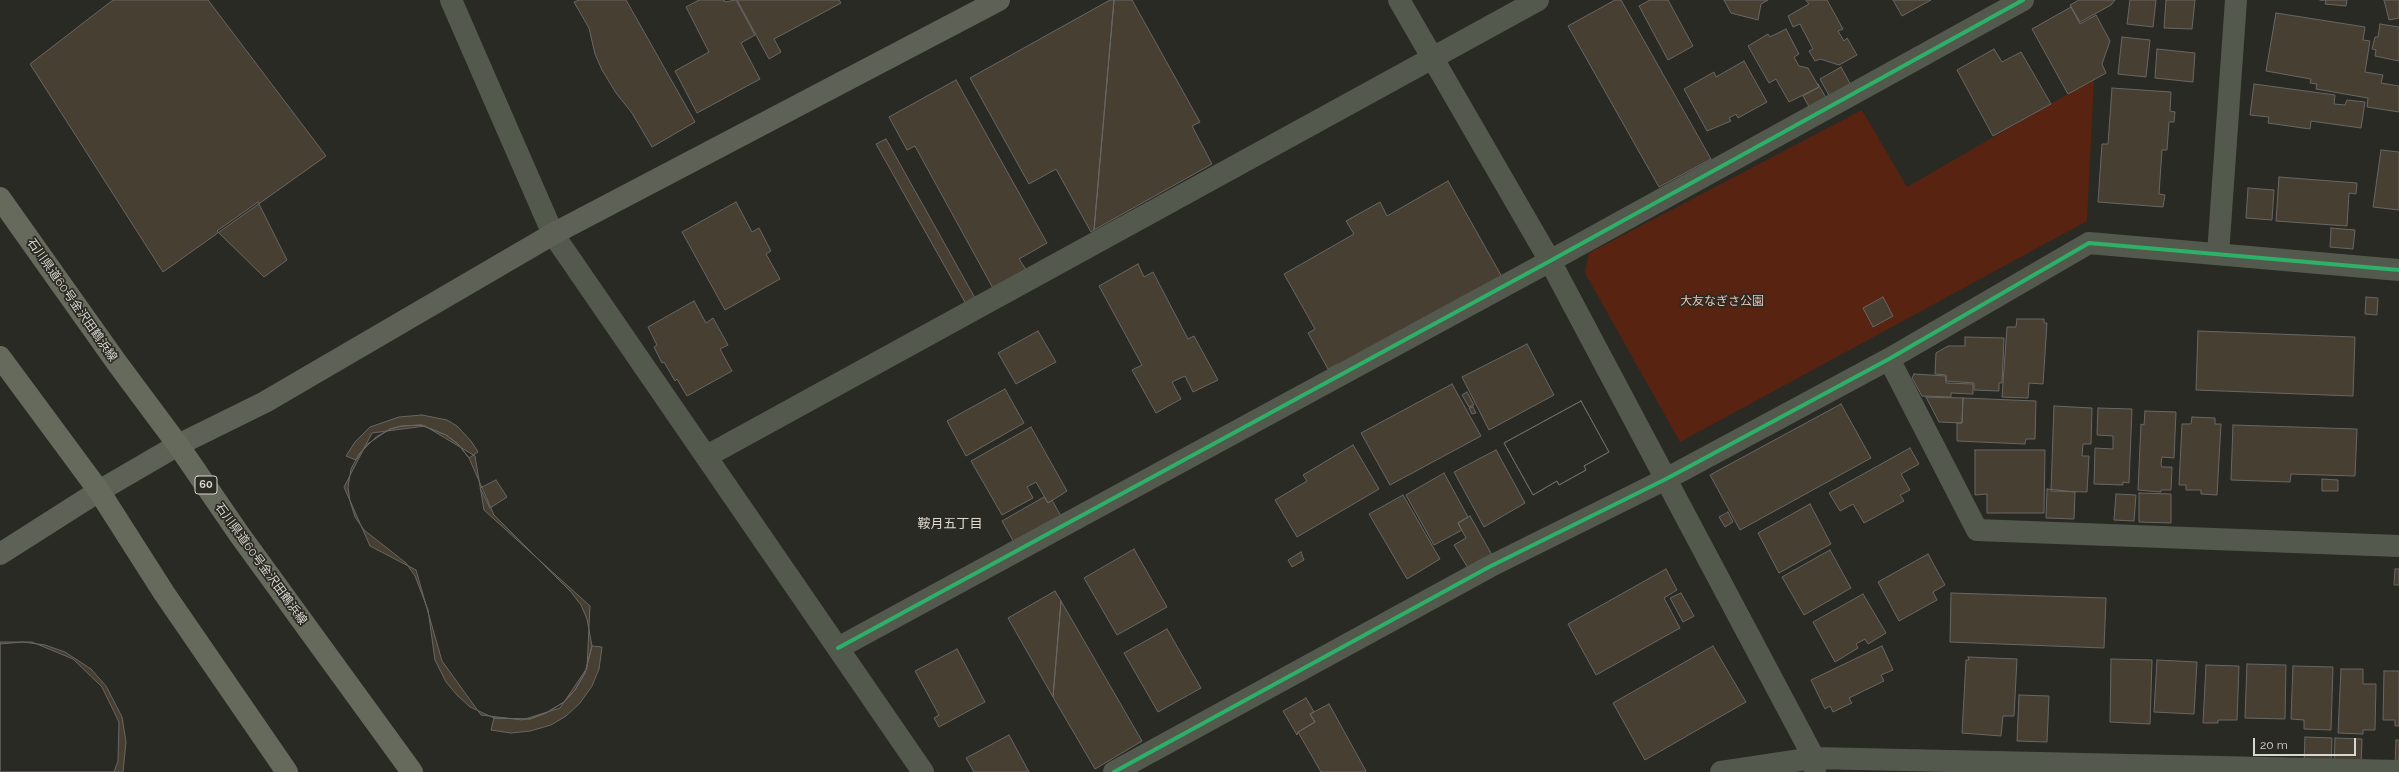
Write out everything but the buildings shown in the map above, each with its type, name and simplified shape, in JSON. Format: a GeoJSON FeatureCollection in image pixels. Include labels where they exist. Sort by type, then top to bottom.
{"type":"FeatureCollection","features":[{"type":"Feature","properties":{"kind":"main road","name":"石川県道60号金沢田鶴浜線"},"geometry":{"type":"LineString","coordinates":[[0,198],[117,364],[178,445],[239,534],[412,772]]}},
{"type":"Feature","properties":{"kind":"main road"},"geometry":{"type":"LineString","coordinates":[[0,357],[99,491],[164,593],[287,772]]}},
{"type":"Feature","properties":{"kind":"street"},"geometry":{"type":"LineString","coordinates":[[452,0],[553,234],[923,772]]}},
{"type":"Feature","properties":{"kind":"street"},"geometry":{"type":"LineString","coordinates":[[0,554],[99,491],[178,445],[265,402],[553,234],[999,0]]}},
{"type":"Feature","properties":{"kind":"street"},"geometry":{"type":"LineString","coordinates":[[1399,0],[1550,262],[1666,479],[1815,765]]}},
{"type":"Feature","properties":{"kind":"street"},"geometry":{"type":"LineString","coordinates":[[707,456],[1433,59],[1538,0]]}},
{"type":"Feature","properties":{"kind":"street"},"geometry":{"type":"LineString","coordinates":[[838,648],[1550,262],[2023,0]]}},
{"type":"Feature","properties":{"kind":"street"},"geometry":{"type":"LineString","coordinates":[[2218,254],[2236,0]]}},
{"type":"Feature","properties":{"kind":"street"},"geometry":{"type":"LineString","coordinates":[[1114,772],[1488,567],[1666,479],[1889,359],[2089,243],[2399,270]]}},
{"type":"Feature","properties":{"kind":"street"},"geometry":{"type":"LineString","coordinates":[[1889,359],[1977,530],[2399,546]]}},
{"type":"Feature","properties":{"kind":"street"},"geometry":{"type":"LineString","coordinates":[[1721,772],[1815,765],[2399,771]]}},
{"type":"Feature","properties":{"kind":"green space","name":"大友なぎさ公園"},"geometry":{"type":"Polygon","coordinates":[[[2094,79],[2087,221],[1680,442],[1585,273],[1589,253],[1862,110],[1907,187],[2094,79]]]}},
{"type":"Feature","properties":{"kind":"cycle path"},"geometry":{"type":"LineString","coordinates":[[838,648],[1550,261],[2023,0]]}},
{"type":"Feature","properties":{"kind":"cycle path"},"geometry":{"type":"LineString","coordinates":[[1114,772],[1489,567],[1666,479],[1889,359],[2089,243],[2399,270]]}},
{"type":"Feature","properties":{"kind":"district","name":"鞍月五丁目"},"geometry":{"type":"Point","coordinates":[950,524]}}]}
